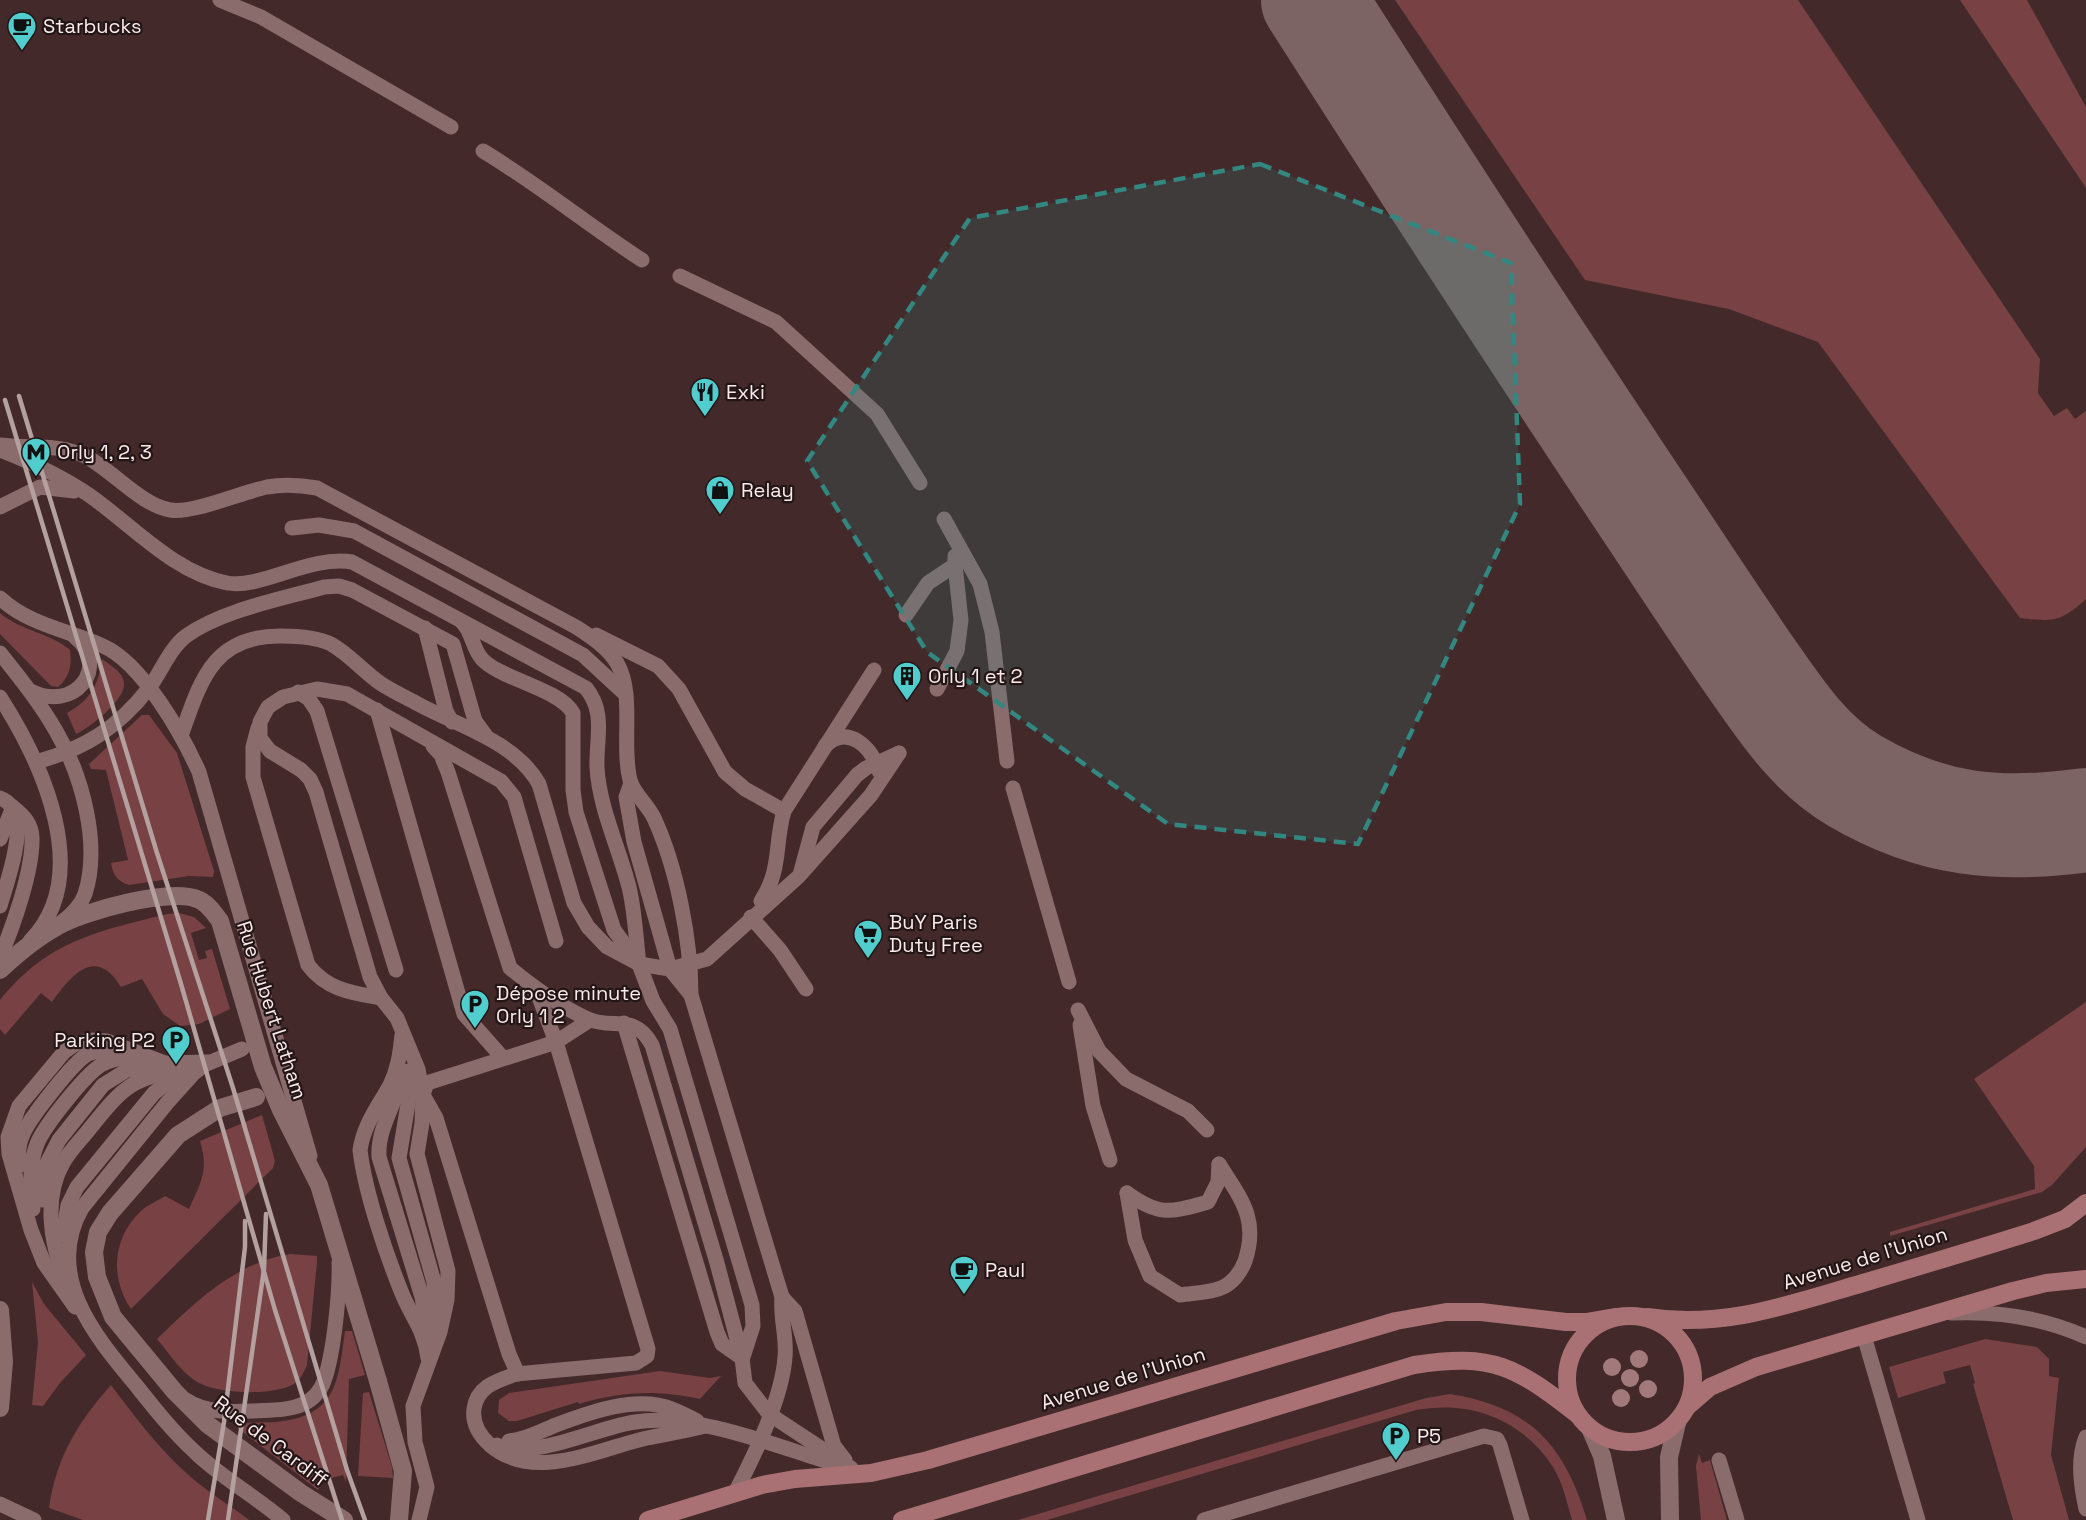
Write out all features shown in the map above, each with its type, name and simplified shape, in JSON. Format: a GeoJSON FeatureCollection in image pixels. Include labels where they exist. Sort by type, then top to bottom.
{"type":"FeatureCollection","features":[{"type":"Feature","properties":{"kind":"street","name":"Rue Hubert Latham"},"geometry":{"type":"LineString","coordinates":[[0,970],[7,953],[60,924],[86,914],[147,899],[197,899],[210,908],[220,921],[263,1067],[281,1110],[319,1185],[403,1471],[399,1520]]}},
{"type":"Feature","properties":{"kind":"street","name":"Rue de Cardiff"},"geometry":{"type":"LineString","coordinates":[[256,1097],[220,1108],[178,1135],[110,1213],[98,1232],[94,1252],[97,1277],[113,1317],[175,1392],[207,1424],[301,1493],[344,1520]]}},
{"type":"Feature","properties":{"kind":"street","name":"Avenue de l'Union"},"geometry":{"type":"LineString","coordinates":[[648,1520],[735,1493],[795,1479],[871,1473],[939,1457],[1396,1321],[1446,1312],[1481,1312],[1566,1322],[1586,1322],[1615,1317],[1706,1321],[1772,1310],[2034,1232],[2065,1220],[2086,1203]]}},
{"type":"Feature","properties":{"kind":"street","name":"Avenue de l'Union"},"geometry":{"type":"LineString","coordinates":[[1688,1406],[1710,1387],[1728,1378],[2046,1283],[2086,1279]]}},
{"type":"Feature","properties":{"kind":"street"},"geometry":{"type":"LineString","coordinates":[[0,1310],[4,1362],[0,1408]]}},
{"type":"Feature","properties":{"kind":"street","name":"Avenue de l'Union"},"geometry":{"type":"LineString","coordinates":[[1578,1415],[1569,1398],[1566,1380],[1572,1354],[1586,1333],[1599,1323],[1615,1317]]}},
{"type":"Feature","properties":{"kind":"street","name":"Avenue de l'Union"},"geometry":{"type":"LineString","coordinates":[[902,1520],[1414,1365],[1444,1360],[1475,1361],[1506,1366],[1538,1384],[1578,1415],[1590,1428],[1606,1438],[1624,1442],[1643,1442],[1660,1435],[1677,1423],[1688,1406],[1694,1386],[1690,1358],[1675,1334],[1647,1317]]}},
{"type":"Feature","properties":{"kind":"street"},"geometry":{"type":"LineString","coordinates":[[1670,1520],[1668,1457],[1677,1423]]}},
{"type":"Feature","properties":{"kind":"street"},"geometry":{"type":"LineString","coordinates":[[1590,1428],[1602,1456],[1616,1520]]}},
{"type":"Feature","properties":{"kind":"lane"},"geometry":{"type":"LineString","coordinates":[[220,0],[261,17],[451,127]]}},
{"type":"Feature","properties":{"kind":"lane"},"geometry":{"type":"LineString","coordinates":[[483,151],[524,175],[587,224],[642,260]]}},
{"type":"Feature","properties":{"kind":"lane"},"geometry":{"type":"LineString","coordinates":[[680,276],[776,322],[877,414],[920,483]]}},
{"type":"Feature","properties":{"kind":"lane"},"geometry":{"type":"LineString","coordinates":[[0,445],[54,447],[85,456],[156,505],[171,510],[188,509],[268,487],[292,484],[317,488],[576,627],[658,666],[679,689],[725,772],[745,789],[784,811]]}},
{"type":"Feature","properties":{"kind":"lane"},"geometry":{"type":"LineString","coordinates":[[0,450],[37,465],[89,495],[170,555],[214,579],[230,583],[247,582],[317,562],[337,559],[352,562],[572,678],[592,695],[600,716],[597,768],[603,802],[629,889],[639,964],[653,1001],[670,1029],[752,1305],[753,1326],[742,1358]]}},
{"type":"Feature","properties":{"kind":"lane"},"geometry":{"type":"LineString","coordinates":[[0,507],[40,488],[65,488],[89,495]]}},
{"type":"Feature","properties":{"kind":"lane"},"geometry":{"type":"LineString","coordinates":[[944,519],[980,584],[993,632],[1007,761]]}},
{"type":"Feature","properties":{"kind":"lane"},"geometry":{"type":"LineString","coordinates":[[292,528],[319,525],[354,531],[583,654],[623,692]]}},
{"type":"Feature","properties":{"kind":"lane"},"geometry":{"type":"LineString","coordinates":[[937,689],[957,651],[961,620],[954,538]]}},
{"type":"Feature","properties":{"kind":"lane"},"geometry":{"type":"LineString","coordinates":[[906,615],[928,583],[955,565]]}},
{"type":"Feature","properties":{"kind":"lane"},"geometry":{"type":"LineString","coordinates":[[36,762],[66,754],[99,735],[123,716],[149,688],[185,637],[216,620],[324,587],[339,586],[352,590],[453,644],[475,721],[488,738]]}},
{"type":"Feature","properties":{"kind":"lane"},"geometry":{"type":"LineString","coordinates":[[0,598],[21,614],[42,624],[106,647],[136,672],[182,733],[199,772],[319,1185]]}},
{"type":"Feature","properties":{"kind":"lane"},"geometry":{"type":"LineString","coordinates":[[460,620],[468,628],[482,659],[570,708],[574,720],[573,790],[576,812],[615,930],[639,964]]}},
{"type":"Feature","properties":{"kind":"lane"},"geometry":{"type":"LineString","coordinates":[[576,627],[600,644],[616,662],[622,677],[627,719],[626,761],[631,783],[654,817],[664,844],[691,965],[691,995],[782,1297],[780,1315],[786,1343],[785,1360],[762,1443],[735,1493]]}},
{"type":"Feature","properties":{"kind":"lane"},"geometry":{"type":"LineString","coordinates":[[425,628],[446,711],[452,722]]}},
{"type":"Feature","properties":{"kind":"lane"},"geometry":{"type":"LineString","coordinates":[[29,690],[43,698],[58,698],[72,695],[83,684],[89,667],[88,655],[82,643],[70,633]]}},
{"type":"Feature","properties":{"kind":"lane"},"geometry":{"type":"LineString","coordinates":[[182,733],[203,677],[215,660],[229,648],[241,642],[277,636],[311,638],[328,643],[348,654],[379,683],[452,722],[488,738],[529,766],[539,784],[573,903],[588,927],[607,947],[639,964],[670,969],[707,959],[751,916],[798,877],[878,786],[899,753],[857,775],[813,827],[798,877]]}},
{"type":"Feature","properties":{"kind":"lane"},"geometry":{"type":"LineString","coordinates":[[0,653],[29,690],[57,733],[86,807],[91,834],[91,861],[85,896],[74,913],[60,924]]}},
{"type":"Feature","properties":{"kind":"lane"},"geometry":{"type":"LineString","coordinates":[[751,916],[772,884],[784,811],[820,751],[874,670]]}},
{"type":"Feature","properties":{"kind":"lane"},"geometry":{"type":"LineString","coordinates":[[381,998],[331,986],[318,978],[308,965],[253,777],[252,747],[260,722],[268,707],[282,697],[317,689],[347,693],[431,744],[501,781],[509,788],[514,797],[556,941]]}},
{"type":"Feature","properties":{"kind":"lane"},"geometry":{"type":"LineString","coordinates":[[298,692],[309,699],[317,711],[396,970]]}},
{"type":"Feature","properties":{"kind":"lane"},"geometry":{"type":"LineString","coordinates":[[0,698],[36,762],[54,813],[60,854],[58,891],[36,934],[7,953]]}},
{"type":"Feature","properties":{"kind":"lane"},"geometry":{"type":"LineString","coordinates":[[377,710],[464,1014],[502,1058]]}},
{"type":"Feature","properties":{"kind":"lane"},"geometry":{"type":"LineString","coordinates":[[260,722],[260,738],[270,752],[301,770],[310,779],[316,792],[370,977],[381,998],[397,1018],[402,1035],[409,1074],[409,1098],[399,1158],[434,1282],[435,1316],[428,1358]]}},
{"type":"Feature","properties":{"kind":"lane"},"geometry":{"type":"LineString","coordinates":[[820,751],[829,742],[850,737],[871,751],[880,774],[878,786]]}},
{"type":"Feature","properties":{"kind":"lane"},"geometry":{"type":"LineString","coordinates":[[431,744],[441,755],[448,772],[510,968],[527,982],[590,1020],[624,1023],[646,1034],[652,1045],[742,1358],[745,1383],[769,1414],[851,1468]]}},
{"type":"Feature","properties":{"kind":"lane"},"geometry":{"type":"LineString","coordinates":[[631,783],[626,797],[632,830],[670,969],[691,995]]}},
{"type":"Feature","properties":{"kind":"lane"},"geometry":{"type":"LineString","coordinates":[[1013,788],[1069,982]]}},
{"type":"Feature","properties":{"kind":"lane"},"geometry":{"type":"LineString","coordinates":[[0,798],[26,818],[32,837],[28,865],[7,953]]}},
{"type":"Feature","properties":{"kind":"lane"},"geometry":{"type":"LineString","coordinates":[[0,839],[13,807]]}},
{"type":"Feature","properties":{"kind":"lane"},"geometry":{"type":"LineString","coordinates":[[0,906],[19,824],[13,807]]}},
{"type":"Feature","properties":{"kind":"lane"},"geometry":{"type":"LineString","coordinates":[[751,916],[780,950],[806,989]]}},
{"type":"Feature","properties":{"kind":"lane"},"geometry":{"type":"LineString","coordinates":[[527,982],[539,997],[556,1042],[648,1349],[647,1356],[636,1363],[518,1374],[489,1384],[477,1398],[473,1416],[481,1437],[498,1452],[515,1459],[549,1462],[579,1458],[636,1441],[705,1426]]}},
{"type":"Feature","properties":{"kind":"lane"},"geometry":{"type":"LineString","coordinates":[[1110,1160],[1093,1106],[1078,1010],[1099,1051],[1126,1079],[1188,1111],[1207,1130]]}},
{"type":"Feature","properties":{"kind":"lane"},"geometry":{"type":"LineString","coordinates":[[423,1095],[428,1083],[556,1042],[590,1020]]}},
{"type":"Feature","properties":{"kind":"lane"},"geometry":{"type":"LineString","coordinates":[[402,1035],[418,1069],[423,1095],[422,1124],[417,1154],[448,1272],[447,1300],[440,1332],[428,1358],[412,1406],[411,1420],[428,1487],[419,1520]]}},
{"type":"Feature","properties":{"kind":"lane"},"geometry":{"type":"LineString","coordinates":[[402,1035],[403,1074],[378,1144],[379,1156],[422,1297],[429,1329],[428,1358]]}},
{"type":"Feature","properties":{"kind":"lane"},"geometry":{"type":"LineString","coordinates":[[151,1059],[99,1040],[75,1044],[64,1052],[19,1106],[8,1137],[9,1154],[44,1263],[86,1321],[170,1427],[197,1455],[283,1520]]}},
{"type":"Feature","properties":{"kind":"lane"},"geometry":{"type":"LineString","coordinates":[[73,1294],[65,1259],[63,1227],[68,1205],[77,1187],[154,1093],[173,1078],[242,1049]]}},
{"type":"Feature","properties":{"kind":"lane"},"geometry":{"type":"LineString","coordinates":[[44,1263],[31,1196],[31,1170],[36,1146],[45,1129],[90,1074],[101,1064],[114,1059],[151,1059],[185,1065]]}},
{"type":"Feature","properties":{"kind":"lane"},"geometry":{"type":"LineString","coordinates":[[73,1294],[55,1265],[49,1244],[42,1199],[45,1169],[59,1140],[103,1085],[116,1075],[127,1070],[208,1062]]}},
{"type":"Feature","properties":{"kind":"lane"},"geometry":{"type":"LineString","coordinates":[[86,1321],[60,1265],[53,1232],[51,1205],[54,1183],[63,1162],[126,1087],[152,1074],[208,1062]]}},
{"type":"Feature","properties":{"kind":"lane"},"geometry":{"type":"LineString","coordinates":[[423,1095],[436,1118],[509,1354],[518,1374]]}},
{"type":"Feature","properties":{"kind":"lane"},"geometry":{"type":"LineString","coordinates":[[1219,1164],[1244,1204],[1252,1228],[1250,1246],[1241,1273],[1222,1288],[1180,1295],[1150,1276],[1135,1240],[1127,1193],[1149,1209],[1179,1209],[1208,1202],[1218,1182],[1219,1164]]}},
{"type":"Feature","properties":{"kind":"lane","name":"Rue de Cardiff"},"geometry":{"type":"LineString","coordinates":[[175,1392],[189,1402],[204,1408],[229,1412],[289,1409],[304,1404],[316,1395],[324,1381],[328,1363],[338,1292],[339,1252]]}},
{"type":"Feature","properties":{"kind":"lane"},"geometry":{"type":"LineString","coordinates":[[782,1297],[795,1311],[834,1446],[851,1468]]}},
{"type":"Feature","properties":{"kind":"lane"},"geometry":{"type":"LineString","coordinates":[[1936,1314],[1991,1313],[2019,1317],[2063,1328],[2086,1337]]}},
{"type":"Feature","properties":{"kind":"lane"},"geometry":{"type":"LineString","coordinates":[[1864,1336],[1918,1520]]}},
{"type":"Feature","properties":{"kind":"lane"},"geometry":{"type":"LineString","coordinates":[[481,1437],[500,1442],[519,1440],[567,1421],[611,1408],[650,1404],[672,1408],[705,1426],[871,1473]]}},
{"type":"Feature","properties":{"kind":"lane"},"geometry":{"type":"LineString","coordinates":[[1204,1520],[1484,1436],[1497,1439],[1500,1445],[1517,1515]]}},
{"type":"Feature","properties":{"kind":"lane"},"geometry":{"type":"LineString","coordinates":[[2086,1437],[2081,1453],[2081,1477],[2086,1509]]}},
{"type":"Feature","properties":{"kind":"lane"},"geometry":{"type":"LineString","coordinates":[[1719,1460],[1737,1520]]}},
{"type":"Feature","properties":{"kind":"lane"},"geometry":{"type":"LineString","coordinates":[[0,1504],[34,1520]]}},
{"type":"Feature","properties":{"kind":"highlighted area"},"geometry":{"type":"Polygon","coordinates":[[[1260,164],[1511,263],[1520,504],[1358,844],[1168,824],[927,652],[807,461],[970,218],[1260,164]]]}},
{"type":"Feature","properties":{"kind":"shaded area"},"geometry":{"type":"Polygon","coordinates":[[[1395,0],[1798,0],[2040,359],[2038,393],[2054,416],[2067,408],[2075,419],[2086,411],[2086,599],[2070,612],[2056,619],[2020,618],[1818,342],[1729,309],[1585,280],[1395,0]]]}},
{"type":"Feature","properties":{"kind":"shaded area"},"geometry":{"type":"Polygon","coordinates":[[[1960,0],[2027,0],[2086,107],[2086,188],[1960,0]]]}},
{"type":"Feature","properties":{"kind":"shaded area"},"geometry":{"type":"Polygon","coordinates":[[[0,613],[17,624],[55,640],[70,650],[69,670],[58,687],[51,686],[0,634],[0,613]]]}},
{"type":"Feature","properties":{"kind":"shaded area"},"geometry":{"type":"Polygon","coordinates":[[[102,659],[121,675],[124,683],[123,690],[106,713],[76,734],[67,713],[82,703],[92,691],[102,659]]]}},
{"type":"Feature","properties":{"kind":"shaded area"},"geometry":{"type":"Polygon","coordinates":[[[142,715],[149,715],[177,753],[214,871],[213,877],[189,876],[129,885],[121,882],[113,871],[111,863],[128,860],[106,770],[91,769],[89,764],[142,715]]]}},
{"type":"Feature","properties":{"kind":"shaded area"},"geometry":{"type":"Polygon","coordinates":[[[179,913],[194,917],[206,928],[191,933],[199,960],[207,958],[205,951],[212,949],[230,1009],[199,1024],[180,1026],[163,1014],[142,979],[121,987],[112,974],[93,966],[76,974],[52,1002],[41,993],[5,1035],[0,1029],[0,1000],[36,964],[74,942],[95,934],[167,914],[179,913]]]}},
{"type":"Feature","properties":{"kind":"shaded area"},"geometry":{"type":"Polygon","coordinates":[[[2086,1002],[2086,1147],[2052,1185],[2042,1192],[1890,1236],[1890,1232],[2035,1189],[2034,1166],[1974,1079],[2086,1002]]]}},
{"type":"Feature","properties":{"kind":"shaded area"},"geometry":{"type":"Polygon","coordinates":[[[262,1115],[275,1161],[273,1168],[131,1309],[120,1284],[117,1258],[124,1233],[131,1222],[143,1209],[165,1196],[189,1209],[204,1168],[200,1141],[262,1115]]]}},
{"type":"Feature","properties":{"kind":"shaded area"},"geometry":{"type":"Polygon","coordinates":[[[290,1254],[317,1256],[307,1365],[300,1378],[285,1388],[246,1392],[208,1387],[181,1369],[157,1339],[201,1298],[234,1275],[251,1266],[290,1254]]]}},
{"type":"Feature","properties":{"kind":"shaded area"},"geometry":{"type":"Polygon","coordinates":[[[32,1282],[44,1304],[86,1355],[60,1383],[43,1406],[32,1405],[38,1342],[32,1282]]]}},
{"type":"Feature","properties":{"kind":"shaded area"},"geometry":{"type":"Polygon","coordinates":[[[345,1331],[352,1331],[365,1375],[349,1379],[346,1482],[343,1475],[324,1480],[318,1490],[235,1426],[244,1423],[276,1422],[296,1418],[312,1412],[323,1404],[336,1381],[345,1331]]]}},
{"type":"Feature","properties":{"kind":"shaded area"},"geometry":{"type":"Polygon","coordinates":[[[1985,1339],[2037,1347],[2049,1359],[2049,1376],[2059,1378],[2051,1455],[2069,1520],[2013,1520],[1973,1384],[1975,1383],[1970,1365],[1943,1372],[1946,1383],[1898,1398],[1889,1367],[1985,1339]]]}},
{"type":"Feature","properties":{"kind":"shaded area"},"geometry":{"type":"Polygon","coordinates":[[[660,1371],[710,1378],[721,1376],[700,1399],[654,1393],[625,1394],[579,1404],[578,1402],[517,1421],[509,1421],[498,1413],[499,1400],[509,1393],[660,1371]]]}},
{"type":"Feature","properties":{"kind":"shaded area"},"geometry":{"type":"Polygon","coordinates":[[[111,1385],[149,1434],[181,1469],[249,1520],[83,1520],[49,1508],[57,1473],[70,1442],[88,1413],[111,1385]]]}},
{"type":"Feature","properties":{"kind":"shaded area"},"geometry":{"type":"Polygon","coordinates":[[[369,1392],[392,1467],[393,1478],[358,1476],[363,1393],[369,1392]]]}},
{"type":"Feature","properties":{"kind":"shaded area"},"geometry":{"type":"Polygon","coordinates":[[[1450,1394],[1502,1408],[1540,1433],[1555,1450],[1567,1470],[1587,1520],[1572,1520],[1553,1467],[1526,1436],[1510,1425],[1475,1411],[1436,1408],[1416,1410],[1047,1520],[1018,1520],[1426,1398],[1450,1394]]]}},
{"type":"Feature","properties":{"kind":"shaded area"},"geometry":{"type":"Polygon","coordinates":[[[1699,1454],[1702,1463],[1710,1460],[1727,1520],[1701,1520],[1696,1466],[1699,1454]]]}},
{"type":"Feature","properties":{"kind":"taxiway"},"geometry":{"type":"LineString","coordinates":[[1313,0],[1575,404],[1747,662],[1808,743],[1838,770],[1855,781],[1911,808],[1939,816],[1995,825],[2054,824],[2086,820]]}},
{"type":"Feature","properties":{"kind":"railway"},"geometry":{"type":"LineString","coordinates":[[19,396],[157,853],[233,1088],[347,1470],[365,1520]]}},
{"type":"Feature","properties":{"kind":"railway"},"geometry":{"type":"LineString","coordinates":[[5,400],[181,984],[275,1310],[342,1520]]}},
{"type":"Feature","properties":{"kind":"railway"},"geometry":{"type":"LineString","coordinates":[[228,1520],[264,1269],[266,1214]]}},
{"type":"Feature","properties":{"kind":"railway"},"geometry":{"type":"LineString","coordinates":[[208,1520],[224,1422],[245,1247],[245,1221]]}},
{"type":"Feature","properties":{"kind":"place","name":"Starbucks"},"geometry":{"type":"Point","coordinates":[22,52]}},
{"type":"Feature","properties":{"kind":"place","name":"Exki"},"geometry":{"type":"Point","coordinates":[705,418]}},
{"type":"Feature","properties":{"kind":"place","name":"Orly 1, 2, 3"},"geometry":{"type":"Point","coordinates":[36,478]}},
{"type":"Feature","properties":{"kind":"place","name":"Relay"},"geometry":{"type":"Point","coordinates":[720,516]}},
{"type":"Feature","properties":{"kind":"place","name":"Orly 1 et 2"},"geometry":{"type":"Point","coordinates":[907,702]}},
{"type":"Feature","properties":{"kind":"place","name":"BuY Paris Duty Free"},"geometry":{"type":"Point","coordinates":[868,960]}},
{"type":"Feature","properties":{"kind":"place","name":"Dépose minute Orly 1 2"},"geometry":{"type":"Point","coordinates":[475,1030]}},
{"type":"Feature","properties":{"kind":"place","name":"Parking P2"},"geometry":{"type":"Point","coordinates":[176,1066]}},
{"type":"Feature","properties":{"kind":"place","name":"Paul"},"geometry":{"type":"Point","coordinates":[964,1296]}},
{"type":"Feature","properties":{"kind":"place","name":"P5"},"geometry":{"type":"Point","coordinates":[1396,1462]}}]}
